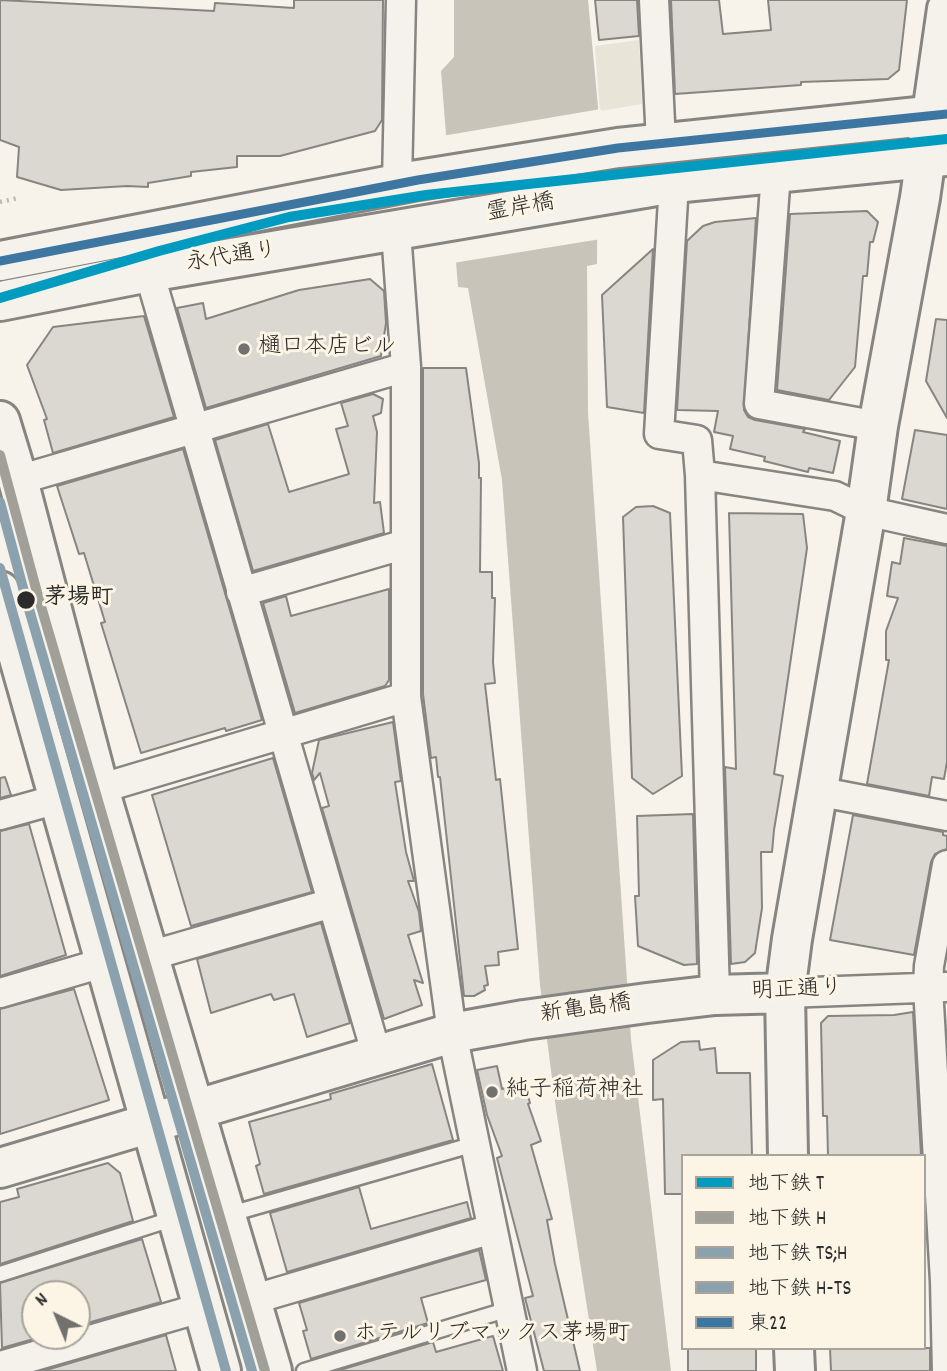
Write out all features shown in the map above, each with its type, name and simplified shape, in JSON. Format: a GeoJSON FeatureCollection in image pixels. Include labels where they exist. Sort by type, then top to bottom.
{"type":"FeatureCollection","features":[{"type":"Feature","properties":{"kind":"main road"},"geometry":{"type":"LineString","coordinates":[[788,1154],[785,993],[792,939],[866,511],[878,426],[936,157],[947,9]]}},
{"type":"Feature","properties":{"kind":"main road"},"geometry":{"type":"LineString","coordinates":[[661,142],[940,115]]}},
{"type":"Feature","properties":{"kind":"main road","name":"霊岸橋"},"geometry":{"type":"LineString","coordinates":[[408,181],[661,142]]}},
{"type":"Feature","properties":{"kind":"main road"},"geometry":{"type":"LineString","coordinates":[[674,183],[936,157]]}},
{"type":"Feature","properties":{"kind":"main road","name":"永代通り"},"geometry":{"type":"LineString","coordinates":[[0,261],[408,181]]}},
{"type":"Feature","properties":{"kind":"main road","name":"霊岸橋"},"geometry":{"type":"LineString","coordinates":[[409,229],[674,183]]}},
{"type":"Feature","properties":{"kind":"main road","name":"永代通り"},"geometry":{"type":"LineString","coordinates":[[0,301],[149,272],[409,229]]}},
{"type":"Feature","properties":{"kind":"main road"},"geometry":{"type":"LineString","coordinates":[[0,421],[99,789],[272,1371]]}},
{"type":"Feature","properties":{"kind":"main road"},"geometry":{"type":"LineString","coordinates":[[0,591],[9,655],[58,799],[221,1371]]}},
{"type":"Feature","properties":{"kind":"main road","name":"明正通り"},"geometry":{"type":"LineString","coordinates":[[647,1003],[715,995],[785,993]]}},
{"type":"Feature","properties":{"kind":"main road","name":"新亀島橋"},"geometry":{"type":"LineString","coordinates":[[0,1168],[452,1033],[647,1003]]}},
{"type":"Feature","properties":{"kind":"main road"},"geometry":{"type":"LineString","coordinates":[[794,1350],[795,1371]]}},
{"type":"Feature","properties":{"kind":"street"},"geometry":{"type":"LineString","coordinates":[[401,0],[408,181]]}},
{"type":"Feature","properties":{"kind":"street"},"geometry":{"type":"LineString","coordinates":[[654,0],[661,142]]}},
{"type":"Feature","properties":{"kind":"street"},"geometry":{"type":"LineString","coordinates":[[776,173],[758,404],[878,426]]}},
{"type":"Feature","properties":{"kind":"street"},"geometry":{"type":"LineString","coordinates":[[674,183],[659,434],[697,440],[715,995]]}},
{"type":"Feature","properties":{"kind":"street"},"geometry":{"type":"LineString","coordinates":[[409,229],[405,367],[405,697],[452,1033],[522,1371]]}},
{"type":"Feature","properties":{"kind":"street"},"geometry":{"type":"LineString","coordinates":[[149,272],[377,1056]]}},
{"type":"Feature","properties":{"kind":"street"},"geometry":{"type":"LineString","coordinates":[[18,480],[405,367]]}},
{"type":"Feature","properties":{"kind":"street"},"geometry":{"type":"LineString","coordinates":[[700,475],[835,496],[866,511],[947,529]]}},
{"type":"Feature","properties":{"kind":"street"},"geometry":{"type":"LineString","coordinates":[[242,593],[405,544]]}},
{"type":"Feature","properties":{"kind":"street"},"geometry":{"type":"LineString","coordinates":[[99,789],[405,697]]}},
{"type":"Feature","properties":{"kind":"street"},"geometry":{"type":"LineString","coordinates":[[816,792],[947,816]]}},
{"type":"Feature","properties":{"kind":"street"},"geometry":{"type":"LineString","coordinates":[[0,815],[58,799]]}},
{"type":"Feature","properties":{"kind":"street"},"geometry":{"type":"LineString","coordinates":[[947,865],[929,966],[938,987],[943,1169],[939,1281],[947,1371]]}},
{"type":"Feature","properties":{"kind":"street"},"geometry":{"type":"LineString","coordinates":[[149,956],[332,903]]}},
{"type":"Feature","properties":{"kind":"street"},"geometry":{"type":"LineString","coordinates":[[0,993],[106,962]]}},
{"type":"Feature","properties":{"kind":"street","name":"明正通り"},"geometry":{"type":"LineString","coordinates":[[785,993],[938,987]]}},
{"type":"Feature","properties":{"kind":"street"},"geometry":{"type":"LineString","coordinates":[[251,1300],[492,1229]]}},
{"type":"Feature","properties":{"kind":"street"},"geometry":{"type":"LineString","coordinates":[[0,1366],[204,1307]]}},
{"type":"Feature","properties":{"kind":"lane"},"geometry":{"type":"LineString","coordinates":[[226,1216],[475,1144]]}},
{"type":"Feature","properties":{"kind":"lane"},"geometry":{"type":"LineString","coordinates":[[0,1274],[178,1217]]}},
{"type":"Feature","properties":{"kind":"lane"},"geometry":{"type":"LineString","coordinates":[[304,1371],[509,1309]]}},
{"type":"Feature","properties":{"kind":"path"},"geometry":{"type":"LineString","coordinates":[[0,202],[18,198]]}},
{"type":"Feature","properties":{"kind":"shaded area"},"geometry":{"type":"Polygon","coordinates":[[[454,0],[588,0],[598,107],[597,264],[587,266],[588,413],[631,1039],[671,1371],[597,1371],[556,1109],[540,985],[502,480],[468,288],[458,287],[441,71],[454,57],[454,0]]]}},
{"type":"Feature","properties":{"kind":"shaded area"},"geometry":{"type":"Polygon","coordinates":[[[639,40],[642,104],[600,111],[595,46],[639,40]]]}},
{"type":"Feature","properties":{"kind":"pier"},"geometry":{"type":"Polygon","coordinates":[[[601,109],[601,239],[453,263],[442,136],[601,109]]]}},
{"type":"Feature","properties":{"kind":"building"},"geometry":{"type":"Polygon","coordinates":[[[0,0],[214,11],[215,3],[294,8],[294,0],[383,0],[382,120],[375,131],[280,156],[237,156],[237,167],[191,172],[191,176],[148,183],[148,187],[61,190],[17,177],[19,147],[0,140],[0,0]]]}},
{"type":"Feature","properties":{"kind":"building"},"geometry":{"type":"Polygon","coordinates":[[[595,0],[637,0],[639,36],[599,40],[595,0]]]}},
{"type":"Feature","properties":{"kind":"building"},"geometry":{"type":"Polygon","coordinates":[[[671,0],[719,0],[723,34],[771,30],[768,0],[907,0],[899,70],[888,79],[801,82],[801,85],[675,94],[671,0]]]}},
{"type":"Feature","properties":{"kind":"building"},"geometry":{"type":"Polygon","coordinates":[[[867,211],[878,222],[873,242],[870,242],[867,276],[863,276],[855,367],[829,400],[777,390],[790,214],[867,211]]]}},
{"type":"Feature","properties":{"kind":"building"},"geometry":{"type":"Polygon","coordinates":[[[756,218],[744,410],[748,417],[755,420],[805,429],[803,432],[840,441],[833,473],[809,468],[808,472],[764,461],[765,457],[730,449],[733,436],[714,432],[718,411],[677,410],[687,241],[703,226],[715,222],[756,218]]]}},
{"type":"Feature","properties":{"kind":"building"},"geometry":{"type":"Polygon","coordinates":[[[653,249],[644,413],[607,407],[602,295],[653,249]]]}},
{"type":"Feature","properties":{"kind":"building"},"geometry":{"type":"Polygon","coordinates":[[[370,279],[384,291],[386,323],[381,356],[206,408],[177,308],[203,303],[206,319],[299,290],[370,279]]]}},
{"type":"Feature","properties":{"kind":"building"},"geometry":{"type":"Polygon","coordinates":[[[144,316],[174,417],[53,453],[44,420],[47,419],[27,365],[53,327],[144,316]]]}},
{"type":"Feature","properties":{"kind":"building"},"geometry":{"type":"Polygon","coordinates":[[[936,319],[947,320],[947,418],[926,381],[936,319]]]}},
{"type":"Feature","properties":{"kind":"building"},"geometry":{"type":"Polygon","coordinates":[[[423,368],[466,368],[481,478],[480,572],[492,572],[492,598],[495,598],[495,683],[485,684],[496,780],[500,779],[518,949],[498,952],[499,965],[485,966],[488,985],[474,996],[464,996],[440,777],[436,757],[431,758],[423,694],[423,368]]]}},
{"type":"Feature","properties":{"kind":"building"},"geometry":{"type":"Polygon","coordinates":[[[373,394],[383,399],[381,413],[373,416],[377,432],[374,503],[380,502],[384,533],[253,571],[215,440],[268,424],[289,492],[349,474],[336,429],[348,426],[341,403],[373,394]]]}},
{"type":"Feature","properties":{"kind":"building"},"geometry":{"type":"Polygon","coordinates":[[[915,430],[947,435],[947,509],[902,499],[915,430]]]}},
{"type":"Feature","properties":{"kind":"building"},"geometry":{"type":"Polygon","coordinates":[[[183,449],[262,720],[141,753],[101,623],[105,622],[84,553],[79,554],[57,486],[183,449]]]}},
{"type":"Feature","properties":{"kind":"building"},"geometry":{"type":"Polygon","coordinates":[[[653,506],[670,513],[682,776],[653,794],[632,778],[623,517],[636,507],[653,506]]]}},
{"type":"Feature","properties":{"kind":"building"},"geometry":{"type":"Polygon","coordinates":[[[729,513],[803,514],[807,548],[774,774],[783,776],[772,852],[761,852],[762,908],[755,953],[745,962],[731,964],[725,767],[736,769],[729,513]]]}},
{"type":"Feature","properties":{"kind":"building"},"geometry":{"type":"Polygon","coordinates":[[[904,538],[947,546],[947,762],[944,779],[932,777],[929,796],[867,784],[889,660],[886,660],[886,631],[898,598],[887,596],[892,562],[900,564],[904,538]]]}},
{"type":"Feature","properties":{"kind":"building"},"geometry":{"type":"Polygon","coordinates":[[[389,589],[389,680],[385,686],[295,713],[263,603],[286,596],[291,616],[389,589]]]}},
{"type":"Feature","properties":{"kind":"building"},"geometry":{"type":"Polygon","coordinates":[[[393,722],[401,781],[395,782],[406,852],[414,881],[408,881],[419,912],[421,931],[408,935],[423,983],[414,980],[422,1005],[384,1019],[322,808],[329,806],[320,773],[314,780],[312,773],[319,740],[393,722]]]}},
{"type":"Feature","properties":{"kind":"building"},"geometry":{"type":"Polygon","coordinates":[[[273,758],[312,892],[191,926],[152,795],[273,758]]]}},
{"type":"Feature","properties":{"kind":"building"},"geometry":{"type":"Polygon","coordinates":[[[5,777],[11,795],[0,798],[0,778],[5,777]]]}},
{"type":"Feature","properties":{"kind":"building"},"geometry":{"type":"Polygon","coordinates":[[[693,814],[697,964],[684,965],[638,946],[635,896],[639,896],[637,816],[693,814]]]}},
{"type":"Feature","properties":{"kind":"building"},"geometry":{"type":"Polygon","coordinates":[[[853,815],[943,832],[943,835],[947,836],[947,849],[935,854],[931,862],[914,955],[830,940],[853,815]]]}},
{"type":"Feature","properties":{"kind":"building"},"geometry":{"type":"Polygon","coordinates":[[[29,824],[66,955],[0,976],[0,831],[29,824]]]}},
{"type":"Feature","properties":{"kind":"building"},"geometry":{"type":"Polygon","coordinates":[[[321,923],[350,1023],[307,1037],[294,994],[274,1000],[271,994],[211,1013],[197,959],[321,923]]]}},
{"type":"Feature","properties":{"kind":"building"},"geometry":{"type":"Polygon","coordinates":[[[74,989],[109,1100],[0,1134],[0,1009],[74,989]]]}},
{"type":"Feature","properties":{"kind":"building"},"geometry":{"type":"Polygon","coordinates":[[[913,1012],[921,1154],[828,1154],[827,1116],[823,1116],[821,1023],[828,1016],[894,1015],[913,1012]]]}},
{"type":"Feature","properties":{"kind":"building"},"geometry":{"type":"Polygon","coordinates":[[[699,1041],[700,1050],[715,1048],[717,1073],[750,1073],[752,1154],[681,1154],[681,1194],[665,1194],[663,1099],[653,1100],[653,1060],[681,1042],[699,1041]]]}},
{"type":"Feature","properties":{"kind":"building"},"geometry":{"type":"Polygon","coordinates":[[[432,1064],[453,1140],[264,1194],[256,1166],[260,1164],[249,1122],[331,1099],[330,1094],[432,1064]]]}},
{"type":"Feature","properties":{"kind":"building"},"geometry":{"type":"Polygon","coordinates":[[[497,1066],[502,1089],[524,1082],[530,1103],[528,1104],[541,1141],[531,1145],[552,1219],[547,1220],[555,1264],[580,1371],[544,1371],[525,1298],[533,1296],[497,1158],[502,1156],[487,1115],[477,1070],[497,1066]]]}},
{"type":"Feature","properties":{"kind":"building"},"geometry":{"type":"Polygon","coordinates":[[[108,1163],[120,1173],[133,1221],[0,1264],[0,1202],[19,1197],[17,1189],[108,1163]]]}},
{"type":"Feature","properties":{"kind":"building"},"geometry":{"type":"Polygon","coordinates":[[[359,1187],[371,1229],[467,1202],[471,1218],[287,1272],[270,1213],[359,1187]]]}},
{"type":"Feature","properties":{"kind":"building"},"geometry":{"type":"Polygon","coordinates":[[[142,1239],[161,1302],[91,1322],[91,1280],[21,1280],[21,1343],[2,1348],[0,1283],[142,1239]]]}},
{"type":"Feature","properties":{"kind":"building"},"geometry":{"type":"Polygon","coordinates":[[[479,1250],[486,1280],[421,1298],[428,1323],[311,1359],[303,1331],[307,1330],[299,1303],[479,1250]]]}},
{"type":"Feature","properties":{"kind":"building"},"geometry":{"type":"Polygon","coordinates":[[[166,1335],[176,1371],[43,1371],[166,1335]]]}},
{"type":"Feature","properties":{"kind":"building"},"geometry":{"type":"Polygon","coordinates":[[[493,1336],[503,1371],[337,1371],[433,1342],[436,1352],[493,1336]]]}},
{"type":"Feature","properties":{"kind":"building"},"geometry":{"type":"Polygon","coordinates":[[[930,1348],[930,1371],[831,1371],[830,1350],[930,1348]]]}},
{"type":"Feature","properties":{"kind":"building"},"geometry":{"type":"Polygon","coordinates":[[[688,1350],[756,1350],[756,1371],[688,1371],[688,1350]]]}},
{"type":"Feature","properties":{"kind":"metro line","name":"T"},"geometry":{"type":"LineString","coordinates":[[0,298],[159,251],[289,217],[426,195],[947,139]]}},
{"type":"Feature","properties":{"kind":"metro line","name":"H"},"geometry":{"type":"LineString","coordinates":[[0,455],[38,596],[265,1371]]}},
{"type":"Feature","properties":{"kind":"metro line","name":"TS;H"},"geometry":{"type":"LineString","coordinates":[[0,502],[252,1371]]}},
{"type":"Feature","properties":{"kind":"metro line","name":"H-TS"},"geometry":{"type":"LineString","coordinates":[[0,568],[226,1371]]}},
{"type":"Feature","properties":{"kind":"transit line","name":"東22"},"geometry":{"type":"LineString","coordinates":[[0,261],[418,180],[618,148],[947,114]]}},
{"type":"Feature","properties":{"kind":"place","name":"樋口本店ビル"},"geometry":{"type":"Point","coordinates":[244,349]}},
{"type":"Feature","properties":{"kind":"place","name":"茅場町"},"geometry":{"type":"Point","coordinates":[26,600]}},
{"type":"Feature","properties":{"kind":"place","name":"純子稲荷神社"},"geometry":{"type":"Point","coordinates":[492,1092]}},
{"type":"Feature","properties":{"kind":"place","name":"ホテルリブマックス茅場町"},"geometry":{"type":"Point","coordinates":[340,1336]}}]}
